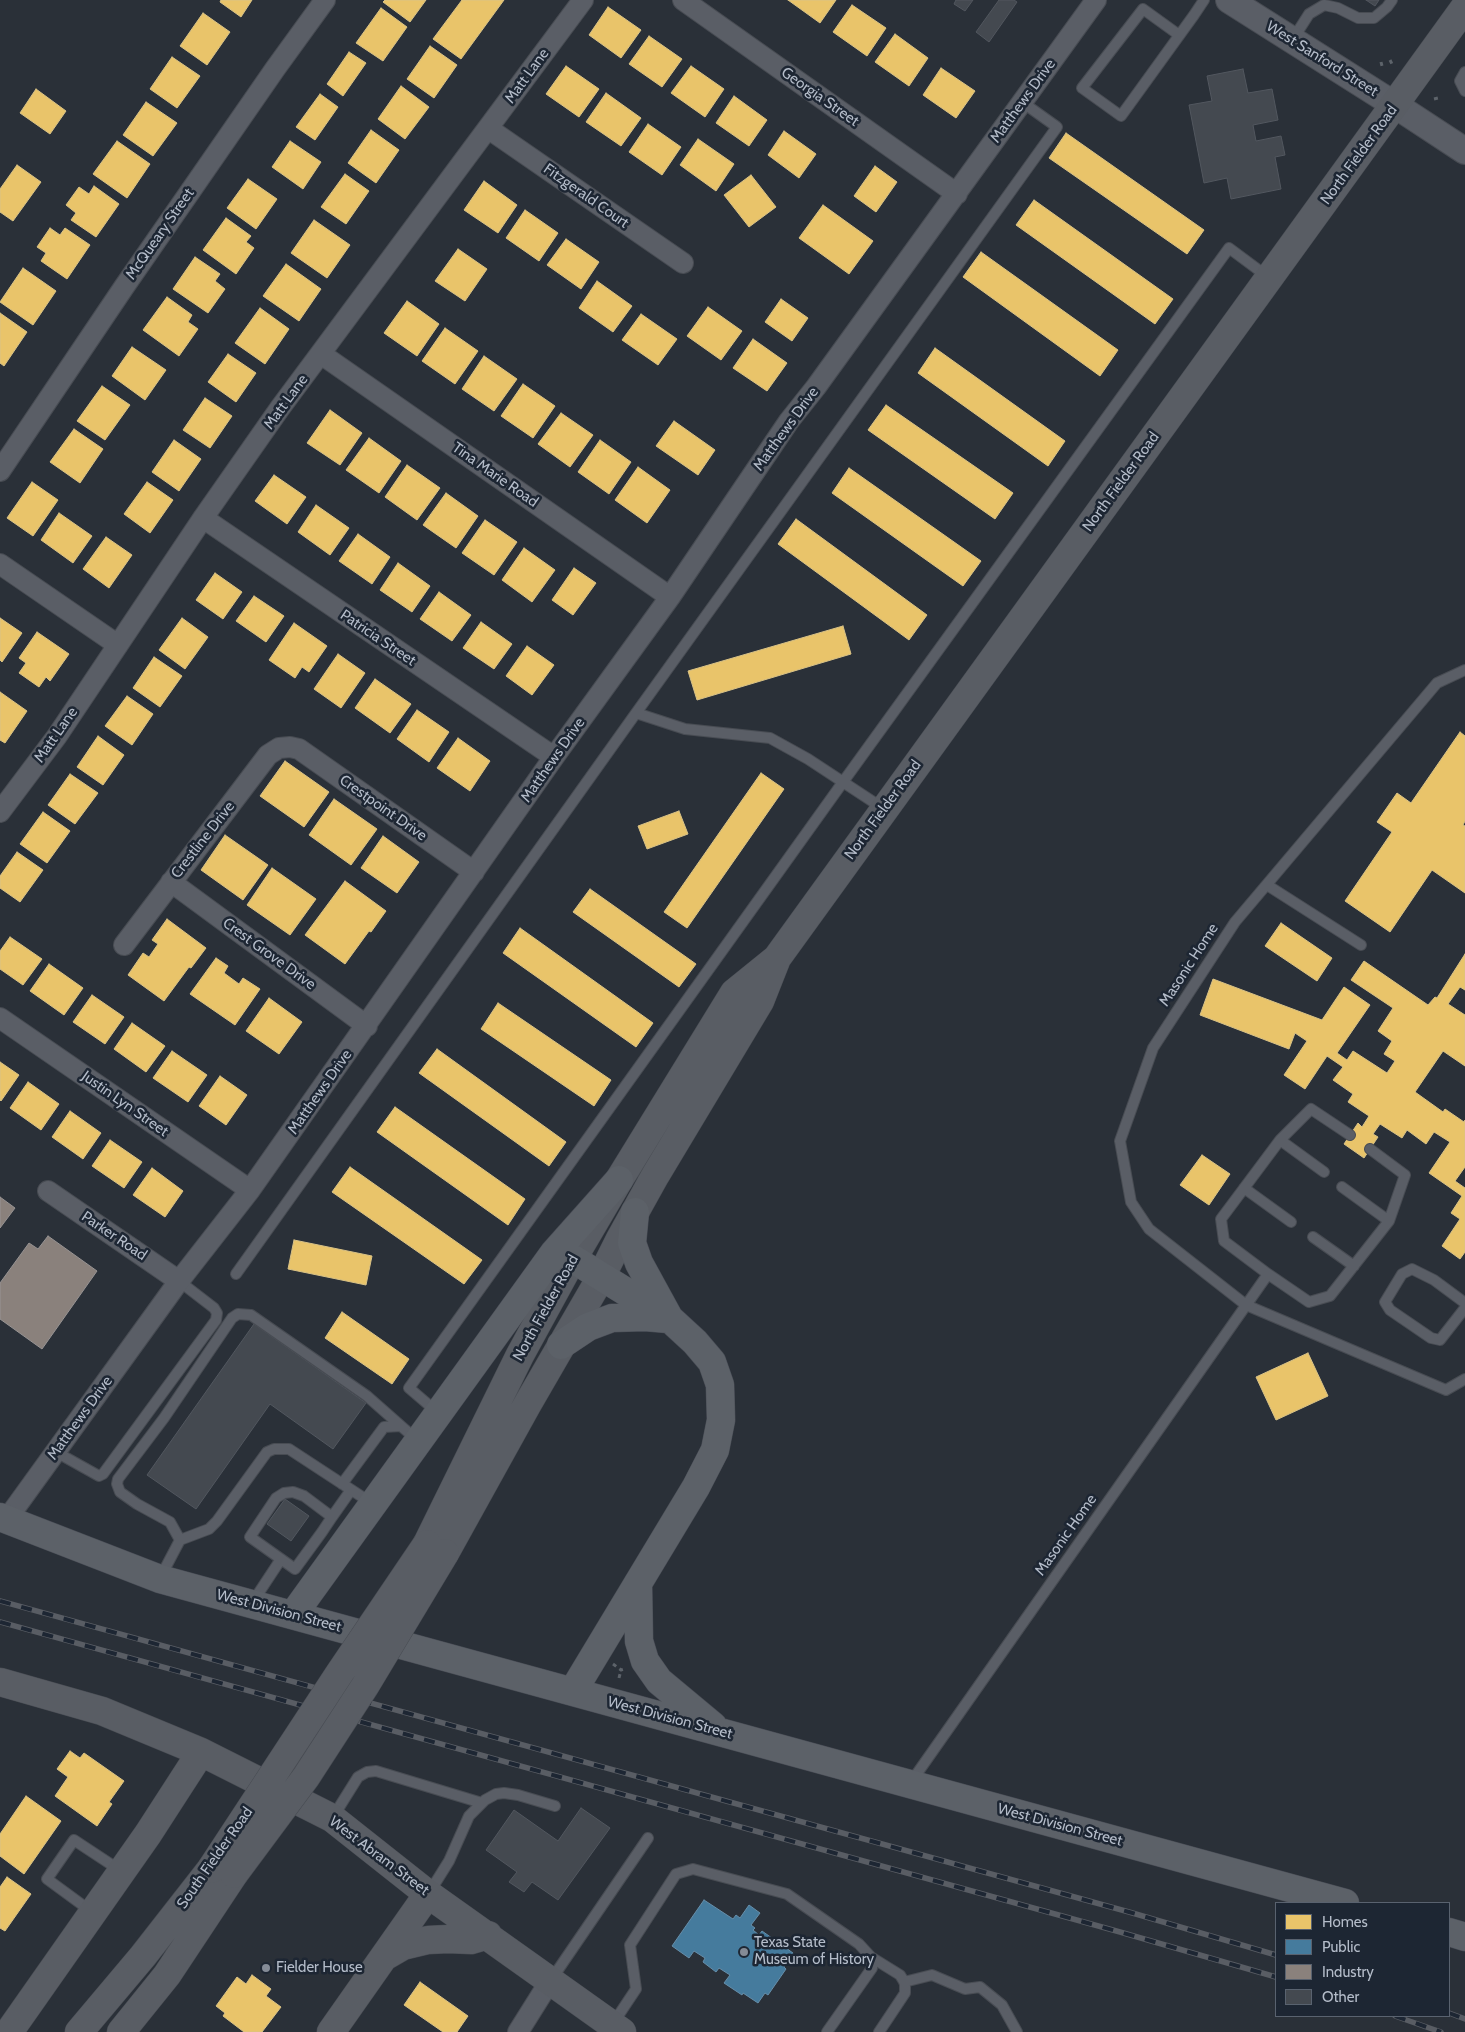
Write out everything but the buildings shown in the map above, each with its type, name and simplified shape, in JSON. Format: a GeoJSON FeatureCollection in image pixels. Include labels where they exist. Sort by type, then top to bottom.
{"type":"FeatureCollection","features":[{"type":"Feature","properties":{"kind":"main road","name":"North Fielder Road"},"geometry":{"type":"LineString","coordinates":[[339,1674],[436,1549],[561,1345],[635,1212],[760,1001],[777,958],[1465,7]]}},
{"type":"Feature","properties":{"kind":"main road","name":"North Fielder Road"},"geometry":{"type":"LineString","coordinates":[[365,1686],[436,1549],[520,1354],[573,1259],[734,992],[777,958]]}},
{"type":"Feature","properties":{"kind":"main road"},"geometry":{"type":"LineString","coordinates":[[293,1615],[355,1493],[410,1434],[439,1413],[554,1253],[619,1180]]}},
{"type":"Feature","properties":{"kind":"main road"},"geometry":{"type":"LineString","coordinates":[[635,1212],[632,1243],[639,1263],[670,1319]]}},
{"type":"Feature","properties":{"kind":"main road"},"geometry":{"type":"LineString","coordinates":[[573,1259],[670,1319],[695,1342],[712,1362],[720,1384],[721,1420],[715,1450],[696,1487],[573,1691]]}},
{"type":"Feature","properties":{"kind":"main road"},"geometry":{"type":"LineString","coordinates":[[561,1345],[588,1327],[612,1318],[645,1317],[670,1319]]}},
{"type":"Feature","properties":{"kind":"main road","name":"West Division Street"},"geometry":{"type":"LineString","coordinates":[[4,1518],[160,1578],[1341,1902]]}},
{"type":"Feature","properties":{"kind":"main road"},"geometry":{"type":"LineString","coordinates":[[638,1583],[639,1641],[645,1661],[659,1681],[720,1732]]}},
{"type":"Feature","properties":{"kind":"main road","name":"South Fielder Road"},"geometry":{"type":"LineString","coordinates":[[121,2032],[166,1975],[222,1872],[339,1674]]}},
{"type":"Feature","properties":{"kind":"main road","name":"West Abram Street"},"geometry":{"type":"LineString","coordinates":[[0,1682],[102,1711],[201,1752],[332,1818],[428,1894],[617,2028]]}},
{"type":"Feature","properties":{"kind":"main road","name":"South Fielder Road"},"geometry":{"type":"LineString","coordinates":[[79,2032],[143,1956],[222,1872],[306,1776],[365,1686]]}},
{"type":"Feature","properties":{"kind":"main road"},"geometry":{"type":"LineString","coordinates":[[9,2032],[122,1872],[201,1752]]}},
{"type":"Feature","properties":{"kind":"main road"},"geometry":{"type":"LineString","coordinates":[[331,2032],[428,1894]]}},
{"type":"Feature","properties":{"kind":"main road"},"geometry":{"type":"LineString","coordinates":[[1450,1932],[1465,1936]]}},
{"type":"Feature","properties":{"kind":"main road"},"geometry":{"type":"LineString","coordinates":[[384,1957],[403,1946],[428,1940],[448,1938],[471,1940],[488,1935]]}},
{"type":"Feature","properties":{"kind":"street","name":"McQueary Street"},"geometry":{"type":"LineString","coordinates":[[0,471],[124,287],[269,77],[325,0]]}},
{"type":"Feature","properties":{"kind":"street","name":"Matt Lane"},"geometry":{"type":"LineString","coordinates":[[0,812],[57,736],[202,518],[280,408],[583,0]]}},
{"type":"Feature","properties":{"kind":"street","name":"Georgia Street"},"geometry":{"type":"LineString","coordinates":[[683,0],[957,194]]}},
{"type":"Feature","properties":{"kind":"street","name":"Matthews Drive"},"geometry":{"type":"LineString","coordinates":[[4,1518],[56,1452],[179,1281],[250,1190],[367,1026],[554,757],[670,597],[789,421],[957,194],[1096,0]]}},
{"type":"Feature","properties":{"kind":"street","name":"West Sanford Street"},"geometry":{"type":"LineString","coordinates":[[1230,0],[1395,104],[1465,151]]}},
{"type":"Feature","properties":{"kind":"street","name":"Fitzgerald Court"},"geometry":{"type":"LineString","coordinates":[[488,128],[683,263]]}},
{"type":"Feature","properties":{"kind":"street","name":"Tina Marie Road"},"geometry":{"type":"LineString","coordinates":[[321,354],[670,597]]}},
{"type":"Feature","properties":{"kind":"street","name":"Patricia Street"},"geometry":{"type":"LineString","coordinates":[[202,518],[554,757]]}},
{"type":"Feature","properties":{"kind":"street"},"geometry":{"type":"LineString","coordinates":[[0,564],[118,645]]}},
{"type":"Feature","properties":{"kind":"street","name":"Crestpoint Drive"},"geometry":{"type":"LineString","coordinates":[[290,747],[299,749],[474,872]]}},
{"type":"Feature","properties":{"kind":"street","name":"Crestline Drive"},"geometry":{"type":"LineString","coordinates":[[124,945],[268,755],[279,748],[290,747]]}},
{"type":"Feature","properties":{"kind":"street","name":"Crest Grove Drive"},"geometry":{"type":"LineString","coordinates":[[171,882],[367,1026]]}},
{"type":"Feature","properties":{"kind":"street","name":"Justin Lyn Street"},"geometry":{"type":"LineString","coordinates":[[0,1018],[250,1190]]}},
{"type":"Feature","properties":{"kind":"street","name":"Parker Road"},"geometry":{"type":"LineString","coordinates":[[48,1191],[179,1281]]}},
{"type":"Feature","properties":{"kind":"street"},"geometry":{"type":"LineString","coordinates":[[518,2032],[550,1981]]}},
{"type":"Feature","properties":{"kind":"lane"},"geometry":{"type":"LineString","coordinates":[[1180,35],[1143,9],[1082,88],[1121,116],[1180,35],[1204,0]]}},
{"type":"Feature","properties":{"kind":"lane"},"geometry":{"type":"LineString","coordinates":[[1292,40],[1309,14],[1324,6],[1338,8],[1358,18],[1374,18],[1387,8],[1392,0]]}},
{"type":"Feature","properties":{"kind":"lane"},"geometry":{"type":"LineString","coordinates":[[1465,72],[1460,81],[1465,92]]}},
{"type":"Feature","properties":{"kind":"lane"},"geometry":{"type":"LineString","coordinates":[[236,1274],[1057,127],[1022,102]]}},
{"type":"Feature","properties":{"kind":"lane"},"geometry":{"type":"LineString","coordinates":[[439,1413],[409,1388],[843,782],[1229,248],[1269,278]]}},
{"type":"Feature","properties":{"kind":"lane","name":"Masonic Home"},"geometry":{"type":"LineString","coordinates":[[1465,670],[1437,683],[1235,922],[1153,1048],[1120,1141],[1131,1202],[1149,1229],[1246,1304],[1446,1390],[1465,1380]]}},
{"type":"Feature","properties":{"kind":"lane"},"geometry":{"type":"LineString","coordinates":[[636,713],[685,730],[770,738],[808,759],[885,809]]}},
{"type":"Feature","properties":{"kind":"lane"},"geometry":{"type":"LineString","coordinates":[[1266,885],[1361,945]]}},
{"type":"Feature","properties":{"kind":"lane"},"geometry":{"type":"LineString","coordinates":[[1350,1134],[1311,1109],[1280,1140],[1221,1219],[1224,1241],[1309,1302],[1330,1296],[1388,1221],[1405,1175],[1370,1149]]}},
{"type":"Feature","properties":{"kind":"lane"},"geometry":{"type":"LineString","coordinates":[[1280,1140],[1324,1172]]}},
{"type":"Feature","properties":{"kind":"lane"},"geometry":{"type":"LineString","coordinates":[[1342,1187],[1388,1221]]}},
{"type":"Feature","properties":{"kind":"lane"},"geometry":{"type":"LineString","coordinates":[[1244,1188],[1291,1222]]}},
{"type":"Feature","properties":{"kind":"lane"},"geometry":{"type":"LineString","coordinates":[[1313,1237],[1354,1266]]}},
{"type":"Feature","properties":{"kind":"lane"},"geometry":{"type":"LineString","coordinates":[[1465,1303],[1434,1280],[1412,1269],[1402,1274],[1385,1302],[1390,1310],[1431,1338],[1440,1340],[1465,1308]]}},
{"type":"Feature","properties":{"kind":"lane"},"geometry":{"type":"LineString","coordinates":[[1246,1304],[1268,1274]]}},
{"type":"Feature","properties":{"kind":"lane"},"geometry":{"type":"LineString","coordinates":[[56,1452],[99,1476],[103,1474],[216,1320],[217,1313],[214,1308],[179,1281]]}},
{"type":"Feature","properties":{"kind":"lane","name":"Masonic Home"},"geometry":{"type":"LineString","coordinates":[[910,1783],[1246,1304]]}},
{"type":"Feature","properties":{"kind":"lane"},"geometry":{"type":"LineString","coordinates":[[180,1540],[170,1522],[137,1504],[120,1492],[117,1484],[118,1479],[164,1418],[232,1318],[238,1314],[251,1315],[367,1396],[410,1434]]}},
{"type":"Feature","properties":{"kind":"lane"},"geometry":{"type":"LineString","coordinates":[[332,1517],[304,1496],[293,1492],[284,1493],[276,1498],[250,1536],[295,1568],[332,1539],[332,1517],[355,1493],[384,1427],[410,1434]]}},
{"type":"Feature","properties":{"kind":"lane"},"geometry":{"type":"LineString","coordinates":[[160,1578],[180,1540],[209,1528],[218,1521],[267,1452],[274,1449],[289,1449],[355,1493]]}},
{"type":"Feature","properties":{"kind":"lane"},"geometry":{"type":"LineString","coordinates":[[252,1604],[281,1559]]}},
{"type":"Feature","properties":{"kind":"lane"},"geometry":{"type":"LineString","coordinates":[[332,1818],[358,1777],[367,1772],[376,1771],[482,1803]]}},
{"type":"Feature","properties":{"kind":"lane"},"geometry":{"type":"LineString","coordinates":[[428,1894],[449,1861],[469,1816],[482,1803],[496,1794],[504,1793],[518,1795],[555,1806]]}},
{"type":"Feature","properties":{"kind":"lane"},"geometry":{"type":"LineString","coordinates":[[550,1981],[648,1838]]}},
{"type":"Feature","properties":{"kind":"lane"},"geometry":{"type":"LineString","coordinates":[[93,1912],[46,1879],[74,1840],[122,1872]]}},
{"type":"Feature","properties":{"kind":"lane"},"geometry":{"type":"LineString","coordinates":[[617,2028],[636,1989],[630,1945],[676,1874],[693,1870],[787,1894],[860,1944],[872,1957],[900,1975],[904,1982],[905,1993],[879,2032]]}},
{"type":"Feature","properties":{"kind":"lane"},"geometry":{"type":"LineString","coordinates":[[827,2032],[872,1968],[872,1957]]}},
{"type":"Feature","properties":{"kind":"lane"},"geometry":{"type":"LineString","coordinates":[[904,1982],[932,1975],[965,1989],[980,1987],[1002,2005],[1017,2032]]}},
{"type":"Feature","properties":{"kind":"path"},"geometry":{"type":"LineString","coordinates":[[619,1678],[621,1670]]}},
{"type":"Feature","properties":{"kind":"railway"},"geometry":{"type":"LineString","coordinates":[[0,1601],[1129,1912],[1275,1955]]}},
{"type":"Feature","properties":{"kind":"railway"},"geometry":{"type":"LineString","coordinates":[[0,1622],[1120,1932],[1275,1977]]}},
{"type":"Feature","properties":{"kind":"railway"},"geometry":{"type":"LineString","coordinates":[[1450,2013],[1465,2019]]}},
{"type":"Feature","properties":{"kind":"railway"},"geometry":{"type":"LineString","coordinates":[[1398,2017],[1441,2032]]}},
{"type":"Feature","properties":{"kind":"place","name":"Texas State Museum of History"},"geometry":{"type":"Point","coordinates":[744,1952]}},
{"type":"Feature","properties":{"kind":"place","name":"Fielder House"},"geometry":{"type":"Point","coordinates":[266,1968]}}]}
